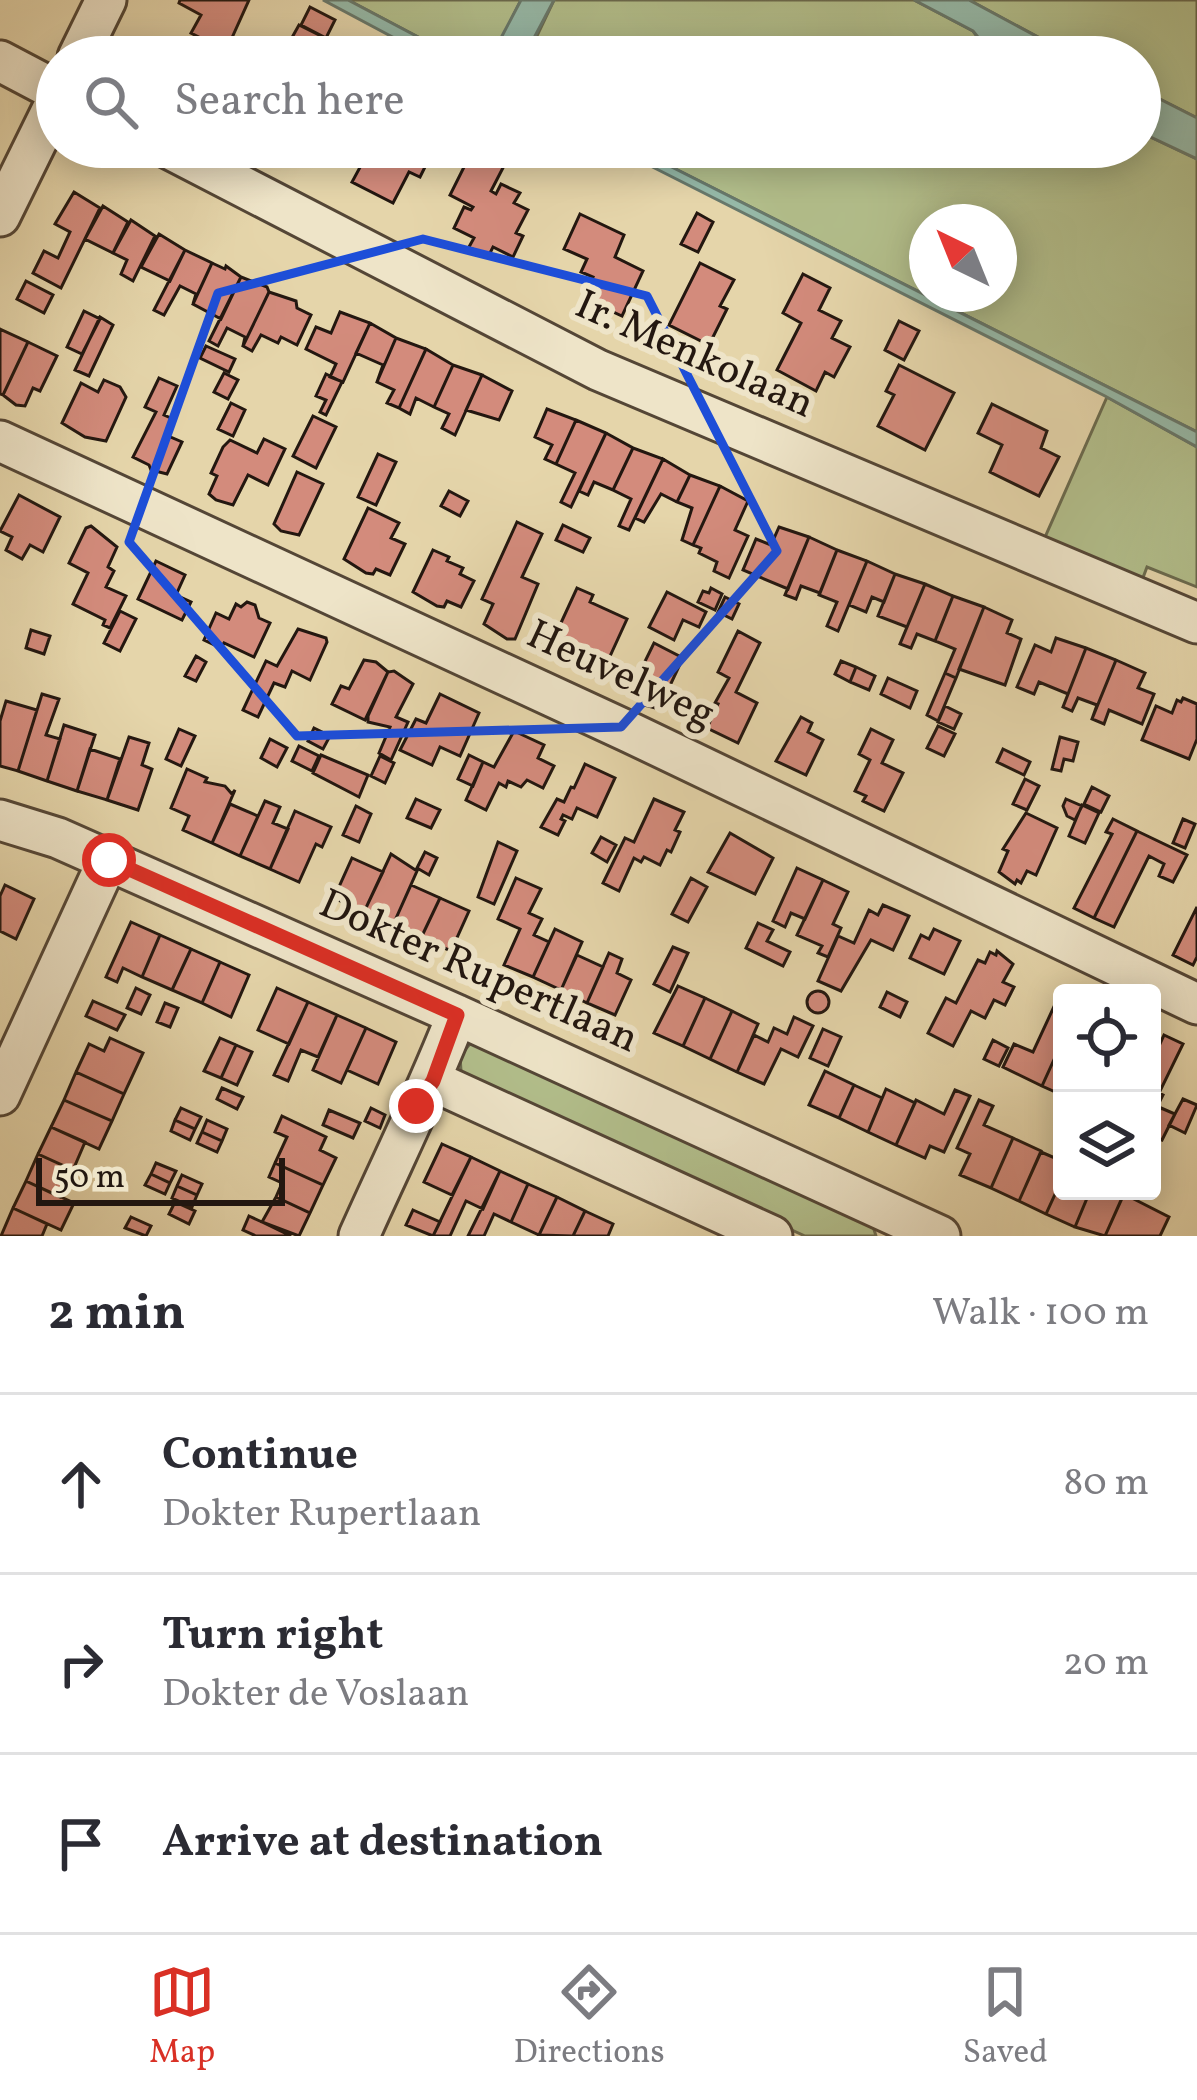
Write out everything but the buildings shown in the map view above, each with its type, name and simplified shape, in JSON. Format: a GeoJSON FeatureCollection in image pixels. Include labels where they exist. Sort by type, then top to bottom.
{"type":"FeatureCollection","features":[{"type":"Feature","properties":{"kind":"street"},"geometry":{"type":"LineString","coordinates":[[88,36],[106,0]]}},
{"type":"Feature","properties":{"kind":"street"},"geometry":{"type":"LineString","coordinates":[[0,61],[36,80]]}},
{"type":"Feature","properties":{"kind":"street"},"geometry":{"type":"LineString","coordinates":[[0,215],[36,142]]}},
{"type":"Feature","properties":{"kind":"street","name":"Ir. Menkolaan"},"geometry":{"type":"LineString","coordinates":[[207,168],[598,370],[1197,623]]}},
{"type":"Feature","properties":{"kind":"street","name":"Heuvelweg"},"geometry":{"type":"LineString","coordinates":[[0,441],[629,732],[1197,1004]]}},
{"type":"Feature","properties":{"kind":"street","name":"Dokter Rupertlaan"},"geometry":{"type":"LineString","coordinates":[[0,820],[58,838],[457,1015],[920,1232]]}},
{"type":"Feature","properties":{"kind":"street"},"geometry":{"type":"LineString","coordinates":[[0,1095],[109,860]]}},
{"type":"Feature","properties":{"kind":"street"},"geometry":{"type":"LineString","coordinates":[[358,1236],[416,1106],[433,1081],[457,1015]]}},
{"type":"Feature","properties":{"kind":"street"},"geometry":{"type":"LineString","coordinates":[[433,1081],[772,1236]]}},
{"type":"Feature","properties":{"kind":"highlighted area"},"geometry":{"type":"Polygon","coordinates":[[[423,239],[647,296],[777,551],[621,727],[297,736],[129,542],[218,293],[423,239]]]}},
{"type":"Feature","properties":{"kind":"green space"},"geometry":{"type":"Polygon","coordinates":[[[348,0],[521,0],[503,36],[416,36],[348,0]]]}},
{"type":"Feature","properties":{"kind":"green space"},"geometry":{"type":"Polygon","coordinates":[[[554,0],[914,0],[977,36],[537,36],[554,0]]]}},
{"type":"Feature","properties":{"kind":"green space"},"geometry":{"type":"Polygon","coordinates":[[[969,0],[1197,0],[1197,118],[1161,100],[1161,36],[1036,36],[969,0]]]}},
{"type":"Feature","properties":{"kind":"green space"},"geometry":{"type":"Polygon","coordinates":[[[1161,142],[1197,159],[1197,432],[959,312],[1017,312],[1017,204],[909,204],[909,287],[674,168],[1161,168],[1161,142]]]}},
{"type":"Feature","properties":{"kind":"green space"},"geometry":{"type":"Polygon","coordinates":[[[1107,397],[1197,447],[1197,587],[1147,567],[1141,583],[1042,544],[1107,397]]]}},
{"type":"Feature","properties":{"kind":"green space"},"geometry":{"type":"Polygon","coordinates":[[[474,1039],[872,1223],[876,1236],[805,1236],[480,1088],[461,1071],[460,1056],[474,1039]]]}},
{"type":"Feature","properties":{"kind":"shaded area"},"geometry":{"type":"Polygon","coordinates":[[[323,0],[348,0],[416,36],[391,36],[323,0]]]}},
{"type":"Feature","properties":{"kind":"shaded area"},"geometry":{"type":"Polygon","coordinates":[[[521,0],[554,0],[535,36],[502,36],[521,0]]]}},
{"type":"Feature","properties":{"kind":"shaded area"},"geometry":{"type":"Polygon","coordinates":[[[914,0],[969,0],[1036,36],[977,36],[914,0]]]}},
{"type":"Feature","properties":{"kind":"shaded area"},"geometry":{"type":"Polygon","coordinates":[[[1161,100],[1197,118],[1197,159],[1161,142],[1161,100]]]}},
{"type":"Feature","properties":{"kind":"shaded area"},"geometry":{"type":"Polygon","coordinates":[[[654,168],[674,168],[909,287],[909,297],[654,168]]]}},
{"type":"Feature","properties":{"kind":"shaded area"},"geometry":{"type":"Polygon","coordinates":[[[939,312],[959,312],[1197,432],[1197,447],[939,312]]]}},
{"type":"Feature","properties":{"kind":"route"},"geometry":{"type":"LineString","coordinates":[[109,860],[457,1015],[433,1081],[416,1106]]}}]}
